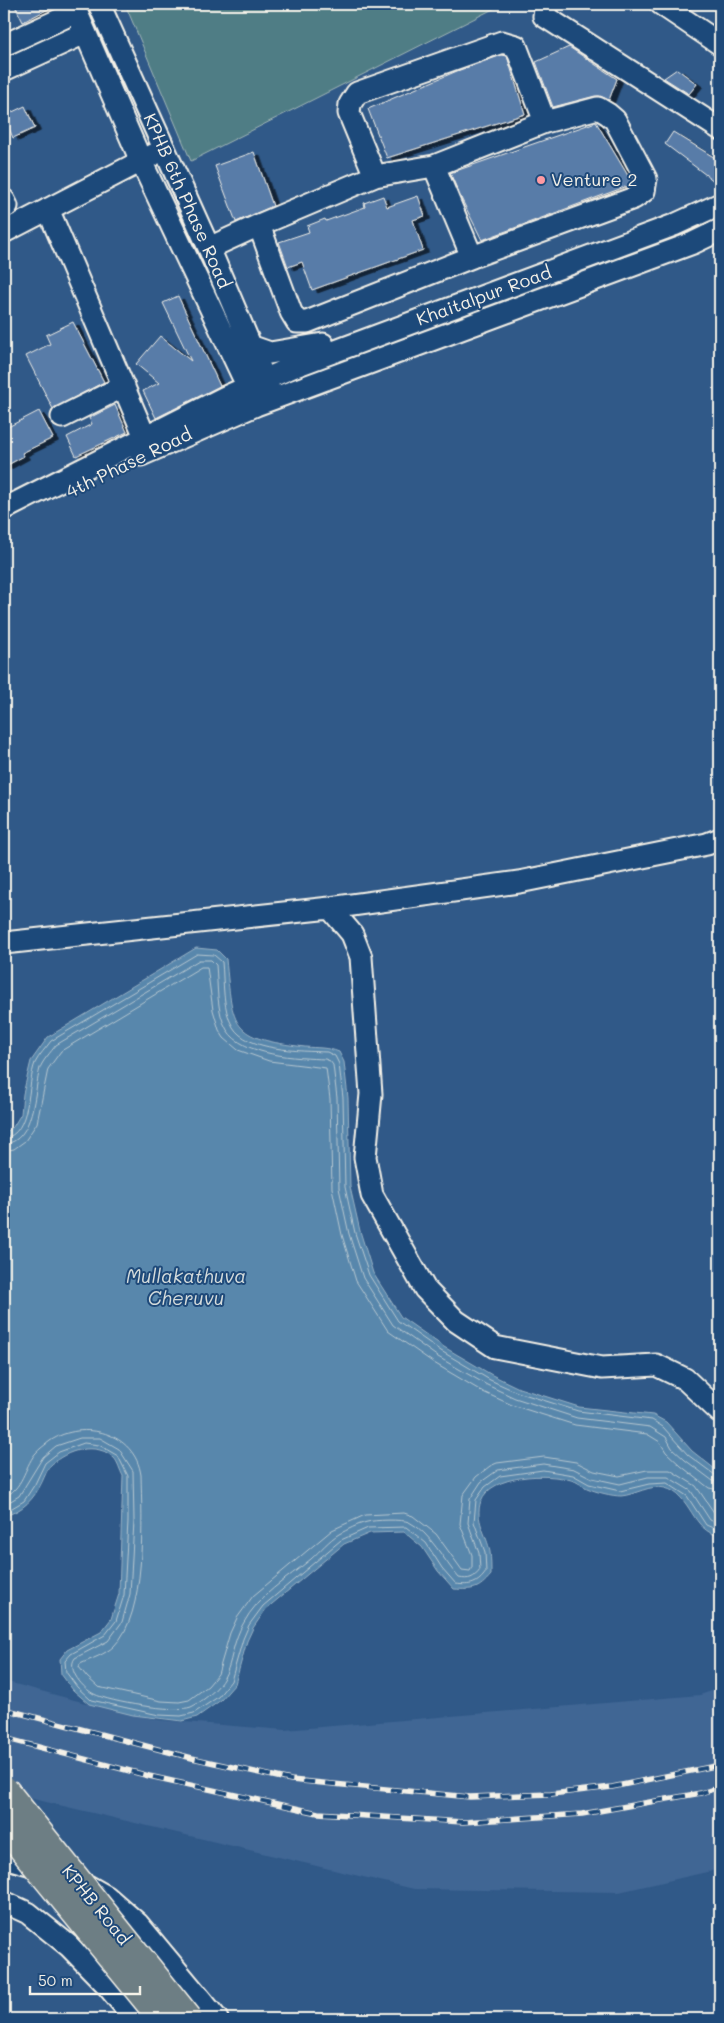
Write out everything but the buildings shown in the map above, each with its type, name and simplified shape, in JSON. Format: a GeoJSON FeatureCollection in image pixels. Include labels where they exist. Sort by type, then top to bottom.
{"type":"FeatureCollection","features":[{"type":"Feature","properties":{"kind":"main road","name":"KPHB Road"},"geometry":{"type":"LineString","coordinates":[[4,1790],[188,2019]]}},
{"type":"Feature","properties":{"kind":"main road","name":"KPHB Road"},"geometry":{"type":"LineString","coordinates":[[4,1825],[163,2019]]}},
{"type":"Feature","properties":{"kind":"street","name":"KPHB 6th Phase Road"},"geometry":{"type":"LineString","coordinates":[[99,4],[209,248],[250,346],[260,393]]}},
{"type":"Feature","properties":{"kind":"street"},"geometry":{"type":"LineString","coordinates":[[546,4],[544,16],[720,129]]}},
{"type":"Feature","properties":{"kind":"street"},"geometry":{"type":"LineString","coordinates":[[661,4],[720,44]]}},
{"type":"Feature","properties":{"kind":"street","name":"KPHB 6th Phase Road"},"geometry":{"type":"LineString","coordinates":[[74,8],[141,161],[260,393]]}},
{"type":"Feature","properties":{"kind":"street"},"geometry":{"type":"LineString","coordinates":[[4,45],[74,8]]}},
{"type":"Feature","properties":{"kind":"street"},"geometry":{"type":"LineString","coordinates":[[4,70],[85,33]]}},
{"type":"Feature","properties":{"kind":"street"},"geometry":{"type":"LineString","coordinates":[[375,176],[348,113],[350,104],[358,93],[502,42],[516,46],[545,122]]}},
{"type":"Feature","properties":{"kind":"street"},"geometry":{"type":"LineString","coordinates":[[209,248],[259,225],[375,176],[434,166],[545,122],[598,108],[615,120],[646,179],[644,190],[634,198],[472,257],[307,322],[297,322],[291,312],[259,225]]}},
{"type":"Feature","properties":{"kind":"street"},"geometry":{"type":"LineString","coordinates":[[4,232],[164,150]]}},
{"type":"Feature","properties":{"kind":"street"},"geometry":{"type":"LineString","coordinates":[[434,166],[472,257]]}},
{"type":"Feature","properties":{"kind":"street"},"geometry":{"type":"LineString","coordinates":[[4,200],[7,206],[4,208]]}},
{"type":"Feature","properties":{"kind":"street","name":"Khaitalpur Road"},"geometry":{"type":"LineString","coordinates":[[260,393],[356,344],[674,225],[720,204]]}},
{"type":"Feature","properties":{"kind":"street"},"geometry":{"type":"LineString","coordinates":[[48,209],[146,437]]}},
{"type":"Feature","properties":{"kind":"street","name":"Khaitalpur Road"},"geometry":{"type":"LineString","coordinates":[[260,393],[694,243],[720,230]]}},
{"type":"Feature","properties":{"kind":"street"},"geometry":{"type":"LineString","coordinates":[[250,346],[270,353],[332,342],[356,344]]}},
{"type":"Feature","properties":{"kind":"street"},"geometry":{"type":"LineString","coordinates":[[62,418],[124,386]]}},
{"type":"Feature","properties":{"kind":"street","name":"4th Phase Road"},"geometry":{"type":"LineString","coordinates":[[4,509],[146,437],[260,393]]}},
{"type":"Feature","properties":{"kind":"street","name":"4th Phase Road"},"geometry":{"type":"LineString","coordinates":[[4,524],[152,450],[260,393]]}},
{"type":"Feature","properties":{"kind":"street"},"geometry":{"type":"LineString","coordinates":[[4,943],[330,908],[519,882],[707,844],[720,839]]}},
{"type":"Feature","properties":{"kind":"street"},"geometry":{"type":"LineString","coordinates":[[330,908],[352,934],[361,957],[371,1094],[364,1157],[372,1195],[425,1289],[456,1321],[495,1347],[602,1368],[656,1365],[685,1379],[720,1412]]}},
{"type":"Feature","properties":{"kind":"street"},"geometry":{"type":"LineString","coordinates":[[4,1857],[65,1875],[94,1889],[125,1911],[217,2019]]}},
{"type":"Feature","properties":{"kind":"street"},"geometry":{"type":"LineString","coordinates":[[4,1902],[42,1922],[106,1984],[129,2017]]}},
{"type":"Feature","properties":{"kind":"street"},"geometry":{"type":"LineString","coordinates":[[42,1922],[138,1924]]}},
{"type":"Feature","properties":{"kind":"street"},"geometry":{"type":"LineString","coordinates":[[85,1962],[171,1965]]}},
{"type":"Feature","properties":{"kind":"shaded area"},"geometry":{"type":"Polygon","coordinates":[[[4,1681],[89,1704],[159,1720],[285,1730],[700,1695],[720,1688],[720,1869],[619,1892],[414,1889],[4,1792],[4,1681]]]}},
{"type":"Feature","properties":{"kind":"green space"},"geometry":{"type":"Polygon","coordinates":[[[125,4],[503,4],[191,161],[125,4]]]}},
{"type":"Feature","properties":{"kind":"water","name":"Mullakathuva Cheruvu"},"geometry":{"type":"Polygon","coordinates":[[[196,948],[217,950],[226,959],[234,1015],[240,1026],[249,1034],[280,1044],[326,1048],[339,1052],[344,1062],[348,1098],[350,1187],[360,1231],[373,1273],[401,1317],[444,1347],[492,1375],[519,1388],[579,1407],[653,1415],[666,1422],[692,1451],[720,1473],[720,1536],[710,1533],[703,1527],[681,1498],[665,1488],[654,1487],[621,1496],[595,1491],[561,1478],[535,1476],[508,1481],[496,1485],[487,1492],[481,1501],[479,1514],[490,1552],[491,1575],[483,1584],[475,1588],[454,1589],[438,1571],[422,1547],[404,1532],[370,1533],[344,1544],[266,1609],[247,1641],[235,1684],[221,1700],[197,1717],[182,1721],[133,1715],[89,1704],[73,1690],[61,1674],[60,1659],[67,1650],[101,1632],[111,1619],[119,1594],[123,1476],[114,1458],[107,1453],[91,1449],[73,1452],[51,1465],[35,1494],[27,1504],[17,1511],[4,1516],[4,1134],[13,1127],[21,1114],[23,1094],[31,1061],[48,1037],[196,948]]]}},
{"type":"Feature","properties":{"kind":"railway"},"geometry":{"type":"LineString","coordinates":[[4,1709],[192,1758],[291,1780],[470,1797],[551,1794],[612,1787],[720,1765]]}},
{"type":"Feature","properties":{"kind":"railway"},"geometry":{"type":"LineString","coordinates":[[4,1738],[149,1776],[318,1813],[463,1822],[582,1814],[701,1793],[720,1787]]}},
{"type":"Feature","properties":{"kind":"place","name":"Venture 2"},"geometry":{"type":"Point","coordinates":[541,180]}}]}
